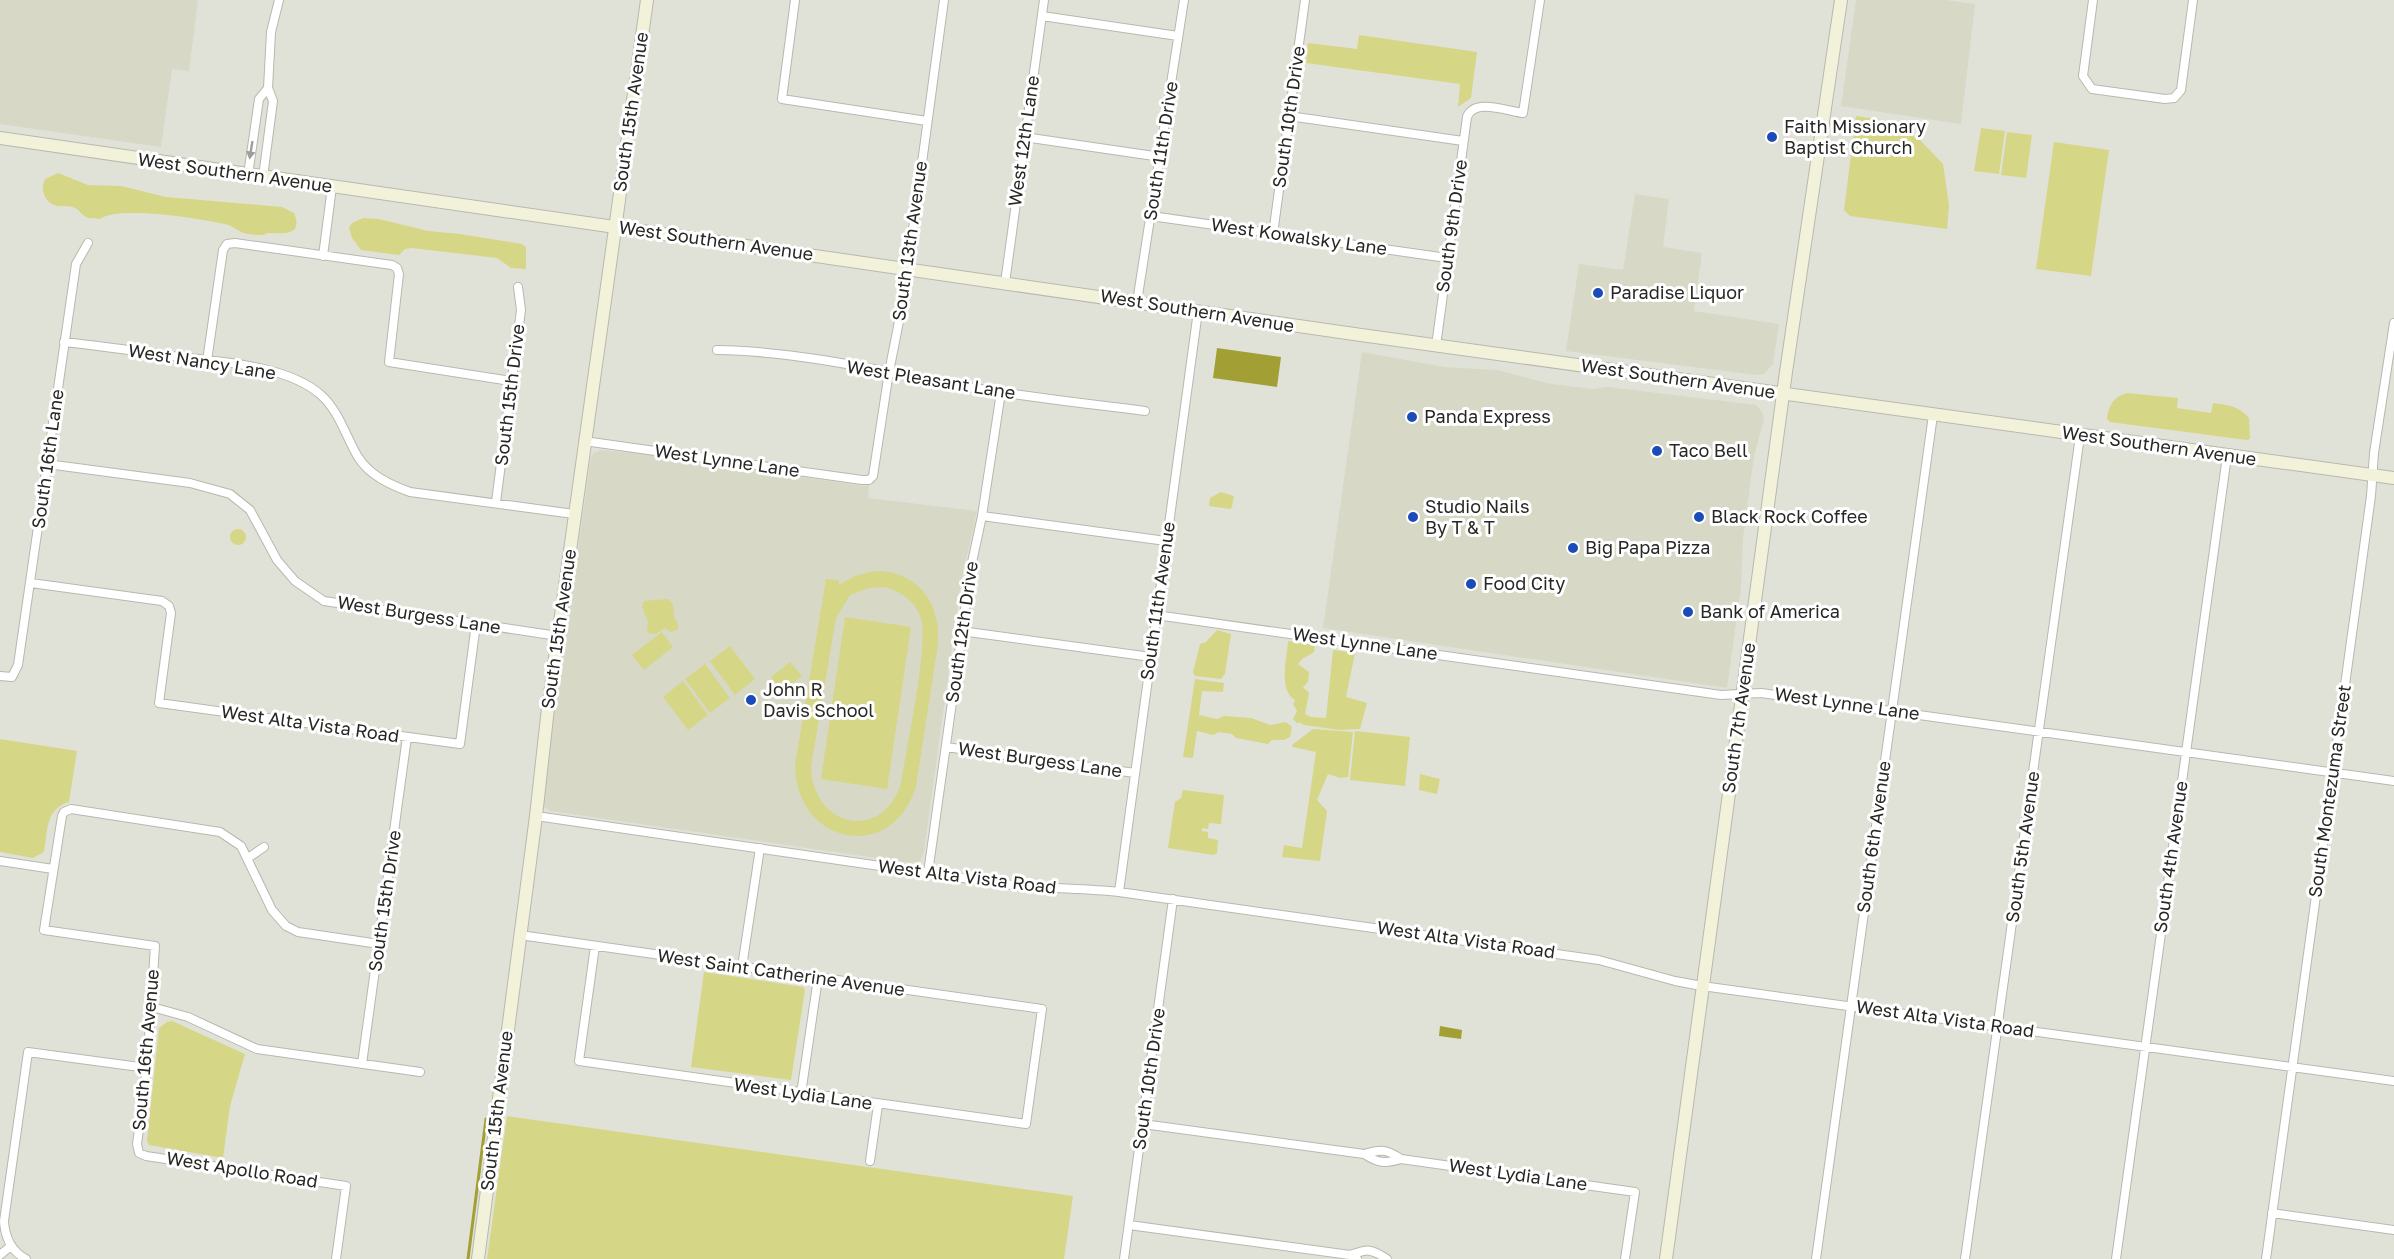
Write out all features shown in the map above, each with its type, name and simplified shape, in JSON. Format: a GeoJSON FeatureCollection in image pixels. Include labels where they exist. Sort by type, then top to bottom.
{"type":"FeatureCollection","features":[{"type":"Feature","properties":{"kind":"main road","name":"South 15th Avenue"},"geometry":{"type":"LineString","coordinates":[[478,1259],[574,514],[647,0]]}},
{"type":"Feature","properties":{"kind":"main road","name":"South 7th Avenue"},"geometry":{"type":"LineString","coordinates":[[1666,1259],[1783,394],[1841,0]]}},
{"type":"Feature","properties":{"kind":"main road","name":"West Southern Avenue"},"geometry":{"type":"LineString","coordinates":[[0,138],[1436,346],[2394,478]]}},
{"type":"Feature","properties":{"kind":"street"},"geometry":{"type":"LineString","coordinates":[[262,177],[273,101],[268,88],[272,24],[279,0]]}},
{"type":"Feature","properties":{"kind":"street"},"geometry":{"type":"LineString","coordinates":[[795,0],[782,99],[927,121]]}},
{"type":"Feature","properties":{"kind":"street","name":"South 13th Avenue"},"geometry":{"type":"LineString","coordinates":[[869,480],[875,471],[889,372],[908,268],[944,0]]}},
{"type":"Feature","properties":{"kind":"street","name":"West 12th Lane"},"geometry":{"type":"LineString","coordinates":[[1005,283],[1044,0]]}},
{"type":"Feature","properties":{"kind":"street","name":"South 11th Drive"},"geometry":{"type":"LineString","coordinates":[[1137,302],[1184,0]]}},
{"type":"Feature","properties":{"kind":"street","name":"South 10th Drive"},"geometry":{"type":"LineString","coordinates":[[1273,234],[1305,0]]}},
{"type":"Feature","properties":{"kind":"street","name":"South 9th Drive"},"geometry":{"type":"LineString","coordinates":[[1436,346],[1467,117],[1473,109],[1484,107],[1523,113],[1540,0]]}},
{"type":"Feature","properties":{"kind":"street"},"geometry":{"type":"LineString","coordinates":[[2093,0],[2083,76],[2086,83],[2092,89],[2165,99],[2174,98],[2181,90],[2193,0]]}},
{"type":"Feature","properties":{"kind":"street"},"geometry":{"type":"LineString","coordinates":[[1042,16],[1178,36]]}},
{"type":"Feature","properties":{"kind":"street"},"geometry":{"type":"LineString","coordinates":[[248,175],[259,99],[268,88]]}},
{"type":"Feature","properties":{"kind":"street"},"geometry":{"type":"LineString","coordinates":[[1289,116],[1463,141]]}},
{"type":"Feature","properties":{"kind":"street"},"geometry":{"type":"LineString","coordinates":[[255,123],[270,124]]}},
{"type":"Feature","properties":{"kind":"street"},"geometry":{"type":"LineString","coordinates":[[1024,136],[1161,157]]}},
{"type":"Feature","properties":{"kind":"street"},"geometry":{"type":"LineString","coordinates":[[323,256],[332,187]]}},
{"type":"Feature","properties":{"kind":"street","name":"West Kowalsky Lane"},"geometry":{"type":"LineString","coordinates":[[1151,216],[1447,258]]}},
{"type":"Feature","properties":{"kind":"street","name":"South 16th Lane"},"geometry":{"type":"LineString","coordinates":[[0,676],[12,676],[18,665],[76,264],[88,243]]}},
{"type":"Feature","properties":{"kind":"street"},"geometry":{"type":"LineString","coordinates":[[207,361],[224,250],[227,244],[235,243],[392,265],[397,268],[399,274],[389,362],[511,381]]}},
{"type":"Feature","properties":{"kind":"street","name":"South 15th Drive"},"geometry":{"type":"LineString","coordinates":[[496,502],[521,310],[518,287]]}},
{"type":"Feature","properties":{"kind":"street","name":"South 11th Avenue"},"geometry":{"type":"LineString","coordinates":[[1119,892],[1198,311]]}},
{"type":"Feature","properties":{"kind":"street","name":"South Montezuma Street"},"geometry":{"type":"LineString","coordinates":[[2265,1259],[2394,323]]}},
{"type":"Feature","properties":{"kind":"street","name":"West Nancy Lane"},"geometry":{"type":"LineString","coordinates":[[64,342],[207,361],[276,373],[309,387],[322,396],[336,414],[359,459],[389,484],[410,492],[574,514]]}},
{"type":"Feature","properties":{"kind":"street","name":"West Pleasant Lane"},"geometry":{"type":"LineString","coordinates":[[717,350],[741,350],[889,372],[1001,392],[1145,411]]}},
{"type":"Feature","properties":{"kind":"street","name":"South 12th Drive"},"geometry":{"type":"LineString","coordinates":[[928,873],[961,631],[1001,392]]}},
{"type":"Feature","properties":{"kind":"street","name":"South 6th Avenue"},"geometry":{"type":"LineString","coordinates":[[1816,1259],[1933,415]]}},
{"type":"Feature","properties":{"kind":"street","name":"South 5th Avenue"},"geometry":{"type":"LineString","coordinates":[[1965,1259],[2080,436]]}},
{"type":"Feature","properties":{"kind":"street","name":"West Lynne Lane"},"geometry":{"type":"LineString","coordinates":[[584,441],[869,480]]}},
{"type":"Feature","properties":{"kind":"street","name":"South 4th Avenue"},"geometry":{"type":"LineString","coordinates":[[2116,1259],[2227,456]]}},
{"type":"Feature","properties":{"kind":"street","name":"West Burgess Lane"},"geometry":{"type":"LineString","coordinates":[[47,464],[190,483],[230,494],[250,510],[277,560],[295,581],[324,601],[558,636]]}},
{"type":"Feature","properties":{"kind":"street"},"geometry":{"type":"LineString","coordinates":[[982,516],[1166,542]]}},
{"type":"Feature","properties":{"kind":"street","name":"West Alta Vista Road"},"geometry":{"type":"LineString","coordinates":[[31,583],[162,601],[170,606],[159,703],[460,744],[476,624]]}},
{"type":"Feature","properties":{"kind":"street","name":"West Lynne Lane"},"geometry":{"type":"LineString","coordinates":[[1156,615],[1721,695],[1761,693],[2394,781]]}},
{"type":"Feature","properties":{"kind":"street"},"geometry":{"type":"LineString","coordinates":[[961,631],[1151,657]]}},
{"type":"Feature","properties":{"kind":"street","name":"South 15th Drive"},"geometry":{"type":"LineString","coordinates":[[362,1064],[407,737]]}},
{"type":"Feature","properties":{"kind":"street","name":"West Burgess Lane"},"geometry":{"type":"LineString","coordinates":[[946,747],[1135,773]]}},
{"type":"Feature","properties":{"kind":"street"},"geometry":{"type":"LineString","coordinates":[[0,861],[53,869],[64,812],[70,809],[220,832],[241,846],[272,910],[286,926],[298,932],[379,944]]}},
{"type":"Feature","properties":{"kind":"street","name":"West Alta Vista Road"},"geometry":{"type":"LineString","coordinates":[[536,816],[1042,889],[1088,889],[1173,898],[1599,960],[1702,986],[2394,1081]]}},
{"type":"Feature","properties":{"kind":"street"},"geometry":{"type":"LineString","coordinates":[[248,858],[264,847]]}},
{"type":"Feature","properties":{"kind":"street"},"geometry":{"type":"LineString","coordinates":[[742,967],[759,849]]}},
{"type":"Feature","properties":{"kind":"street","name":"South 16th Avenue"},"geometry":{"type":"LineString","coordinates":[[53,869],[44,930],[155,946],[147,1068],[137,1144],[138,1153]]}},
{"type":"Feature","properties":{"kind":"street","name":"South 10th Drive"},"geometry":{"type":"LineString","coordinates":[[1124,1259],[1173,898]]}},
{"type":"Feature","properties":{"kind":"street","name":"West Saint Catherine Avenue"},"geometry":{"type":"LineString","coordinates":[[520,935],[1042,1009],[1026,1125]]}},
{"type":"Feature","properties":{"kind":"street","name":"West Lydia Lane"},"geometry":{"type":"LineString","coordinates":[[595,946],[579,1061],[1026,1125]]}},
{"type":"Feature","properties":{"kind":"street"},"geometry":{"type":"LineString","coordinates":[[801,1094],[818,978]]}},
{"type":"Feature","properties":{"kind":"street"},"geometry":{"type":"LineString","coordinates":[[152,1006],[196,1021],[257,1049],[420,1072]]}},
{"type":"Feature","properties":{"kind":"street"},"geometry":{"type":"LineString","coordinates":[[26,1259],[11,1246],[5,1234],[4,1211],[28,1052],[147,1068]]}},
{"type":"Feature","properties":{"kind":"street"},"geometry":{"type":"LineString","coordinates":[[870,1161],[878,1105]]}},
{"type":"Feature","properties":{"kind":"street","name":"West Lydia Lane"},"geometry":{"type":"LineString","coordinates":[[1143,1124],[1364,1154],[1376,1162],[1386,1164],[1401,1159],[1635,1192],[1625,1259]]}},
{"type":"Feature","properties":{"kind":"street","name":"West Apollo Road"},"geometry":{"type":"LineString","coordinates":[[138,1153],[346,1186],[336,1259]]}},
{"type":"Feature","properties":{"kind":"street"},"geometry":{"type":"LineString","coordinates":[[2272,1212],[2394,1230]]}},
{"type":"Feature","properties":{"kind":"street"},"geometry":{"type":"LineString","coordinates":[[1129,1225],[1353,1257],[1367,1249],[1387,1259]]}},
{"type":"Feature","properties":{"kind":"street"},"geometry":{"type":"LineString","coordinates":[[0,1255],[11,1246]]}},
{"type":"Feature","properties":{"kind":"shaded area"},"geometry":{"type":"Polygon","coordinates":[[[0,0],[198,0],[189,71],[172,69],[161,147],[0,124],[0,0]]]}},
{"type":"Feature","properties":{"kind":"shaded area"},"geometry":{"type":"Polygon","coordinates":[[[1856,0],[1945,0],[1975,4],[1961,124],[1841,106],[1856,0]]]}},
{"type":"Feature","properties":{"kind":"shaded area"},"geometry":{"type":"Polygon","coordinates":[[[1359,35],[1477,52],[1471,98],[1458,107],[1460,84],[1306,63],[1308,43],[1357,49],[1359,35]]]}},
{"type":"Feature","properties":{"kind":"shaded area"},"geometry":{"type":"Polygon","coordinates":[[[1856,116],[1888,121],[1921,141],[1943,164],[1949,205],[1947,229],[1850,216],[1844,210],[1856,116]]]}},
{"type":"Feature","properties":{"kind":"shaded area"},"geometry":{"type":"Polygon","coordinates":[[[1981,128],[2005,131],[1999,174],[1974,171],[1981,128]]]}},
{"type":"Feature","properties":{"kind":"shaded area"},"geometry":{"type":"Polygon","coordinates":[[[2007,132],[2032,135],[2026,178],[2001,175],[2007,132]]]}},
{"type":"Feature","properties":{"kind":"shaded area"},"geometry":{"type":"Polygon","coordinates":[[[2054,142],[2109,150],[2091,276],[2036,269],[2054,142]]]}},
{"type":"Feature","properties":{"kind":"shaded area"},"geometry":{"type":"Polygon","coordinates":[[[58,173],[88,185],[121,186],[166,197],[282,207],[294,213],[296,226],[290,232],[255,235],[217,222],[162,214],[124,213],[100,219],[88,218],[75,208],[57,206],[46,199],[43,191],[45,179],[58,173]]]}},
{"type":"Feature","properties":{"kind":"shaded area"},"geometry":{"type":"Polygon","coordinates":[[[1635,194],[1669,199],[1663,247],[1702,253],[1694,311],[1779,324],[1773,364],[1764,374],[1757,375],[1566,351],[1579,264],[1623,270],[1635,194]]]}},
{"type":"Feature","properties":{"kind":"shaded area"},"geometry":{"type":"Polygon","coordinates":[[[363,218],[379,219],[428,231],[522,244],[526,247],[526,269],[511,268],[497,258],[412,248],[405,249],[399,255],[361,250],[352,238],[349,228],[352,223],[363,218]]]}},
{"type":"Feature","properties":{"kind":"shaded area"},"geometry":{"type":"Polygon","coordinates":[[[1217,348],[1281,357],[1277,387],[1213,378],[1217,348]]]}},
{"type":"Feature","properties":{"kind":"shaded area"},"geometry":{"type":"Polygon","coordinates":[[[1362,352],[1444,367],[1497,370],[1551,384],[1593,389],[1608,387],[1756,405],[1764,419],[1754,456],[1743,538],[1741,588],[1727,688],[1323,628],[1362,352]]]}},
{"type":"Feature","properties":{"kind":"shaded area"},"geometry":{"type":"Polygon","coordinates":[[[2127,393],[2178,398],[2177,408],[2211,413],[2213,403],[2233,407],[2249,418],[2250,439],[2110,422],[2107,419],[2112,402],[2127,393]]]}},
{"type":"Feature","properties":{"kind":"shaded area","name":"John R Davis School"},"geometry":{"type":"Polygon","coordinates":[[[600,450],[869,485],[868,498],[977,511],[961,582],[924,852],[920,861],[911,863],[550,811],[544,807],[542,802],[591,457],[600,450]]]}},
{"type":"Feature","properties":{"kind":"shaded area"},"geometry":{"type":"Polygon","coordinates":[[[1221,492],[1234,496],[1230,509],[1209,506],[1210,498],[1221,492]]]}},
{"type":"Feature","properties":{"kind":"shaded area"},"geometry":{"type":"Polygon","coordinates":[[[235,529],[241,529],[246,537],[244,543],[235,545],[230,540],[230,534],[235,529]]]}},
{"type":"Feature","properties":{"kind":"shaded area"},"geometry":{"type":"Polygon","coordinates":[[[875,571],[890,572],[915,584],[931,603],[938,629],[938,644],[916,786],[904,811],[888,827],[868,835],[847,835],[828,828],[811,813],[800,792],[795,765],[826,579],[839,580],[839,585],[855,576],[875,571]],[[869,588],[850,595],[836,618],[811,766],[814,787],[823,803],[835,814],[850,820],[865,820],[879,814],[892,802],[901,783],[912,723],[922,650],[921,618],[911,602],[902,594],[890,589],[869,588]]]}},
{"type":"Feature","properties":{"kind":"shaded area"},"geometry":{"type":"Polygon","coordinates":[[[668,599],[673,605],[678,629],[671,632],[664,628],[656,634],[647,633],[648,621],[642,607],[644,601],[668,599]]]}},
{"type":"Feature","properties":{"kind":"shaded area"},"geometry":{"type":"Polygon","coordinates":[[[845,617],[911,627],[887,789],[821,779],[845,617]]]}},
{"type":"Feature","properties":{"kind":"shaded area"},"geometry":{"type":"Polygon","coordinates":[[[1217,630],[1231,634],[1225,674],[1221,679],[1195,676],[1193,672],[1200,644],[1206,642],[1217,630]]]}},
{"type":"Feature","properties":{"kind":"shaded area"},"geometry":{"type":"Polygon","coordinates":[[[662,632],[673,647],[644,670],[632,655],[662,632]]]}},
{"type":"Feature","properties":{"kind":"shaded area"},"geometry":{"type":"Polygon","coordinates":[[[1288,641],[1315,645],[1314,652],[1298,664],[1309,672],[1308,682],[1303,687],[1309,693],[1305,714],[1311,717],[1326,718],[1333,650],[1355,653],[1346,697],[1367,703],[1360,729],[1340,730],[1304,725],[1299,722],[1298,724],[1293,719],[1297,711],[1293,704],[1295,700],[1290,696],[1285,682],[1288,641]]]}},
{"type":"Feature","properties":{"kind":"shaded area"},"geometry":{"type":"Polygon","coordinates":[[[730,646],[755,679],[735,695],[710,661],[730,646]]]}},
{"type":"Feature","properties":{"kind":"shaded area"},"geometry":{"type":"Polygon","coordinates":[[[790,662],[802,676],[782,691],[771,677],[790,662]]]}},
{"type":"Feature","properties":{"kind":"shaded area"},"geometry":{"type":"Polygon","coordinates":[[[705,664],[730,698],[710,713],[685,679],[705,664]]]}},
{"type":"Feature","properties":{"kind":"shaded area"},"geometry":{"type":"Polygon","coordinates":[[[1195,679],[1224,683],[1223,692],[1202,691],[1199,715],[1217,719],[1224,716],[1251,718],[1270,725],[1286,722],[1292,727],[1290,737],[1284,740],[1272,740],[1268,744],[1236,738],[1232,734],[1219,732],[1213,735],[1197,731],[1193,758],[1183,757],[1195,679]]]}},
{"type":"Feature","properties":{"kind":"shaded area"},"geometry":{"type":"Polygon","coordinates":[[[683,681],[708,715],[688,730],[663,697],[683,681]]]}},
{"type":"Feature","properties":{"kind":"shaded area"},"geometry":{"type":"Polygon","coordinates":[[[1313,729],[1353,732],[1348,777],[1340,778],[1328,774],[1317,800],[1327,811],[1320,861],[1282,857],[1284,845],[1302,848],[1316,752],[1292,745],[1313,729]]]}},
{"type":"Feature","properties":{"kind":"shaded area"},"geometry":{"type":"Polygon","coordinates":[[[1355,731],[1410,737],[1405,786],[1350,780],[1355,731]]]}},
{"type":"Feature","properties":{"kind":"shaded area"},"geometry":{"type":"Polygon","coordinates":[[[0,739],[77,751],[69,802],[61,805],[52,815],[47,829],[44,852],[33,858],[0,852],[0,739]]]}},
{"type":"Feature","properties":{"kind":"shaded area"},"geometry":{"type":"Polygon","coordinates":[[[1420,774],[1440,779],[1437,794],[1419,790],[1420,774]]]}},
{"type":"Feature","properties":{"kind":"shaded area"},"geometry":{"type":"Polygon","coordinates":[[[1183,790],[1224,795],[1221,824],[1209,823],[1208,829],[1202,828],[1202,831],[1208,832],[1208,838],[1218,840],[1217,853],[1214,855],[1168,848],[1175,802],[1181,798],[1183,790]]]}},
{"type":"Feature","properties":{"kind":"shaded area"},"geometry":{"type":"Polygon","coordinates":[[[704,972],[803,987],[805,990],[791,1080],[691,1067],[704,972]]]}},
{"type":"Feature","properties":{"kind":"shaded area"},"geometry":{"type":"Polygon","coordinates":[[[172,1021],[245,1054],[230,1106],[223,1158],[149,1145],[147,1141],[159,1028],[172,1021]]]}},
{"type":"Feature","properties":{"kind":"shaded area"},"geometry":{"type":"Polygon","coordinates":[[[1440,1026],[1462,1030],[1461,1039],[1439,1036],[1440,1026]]]}},
{"type":"Feature","properties":{"kind":"shaded area"},"geometry":{"type":"Polygon","coordinates":[[[507,1116],[1073,1196],[1064,1259],[487,1259],[507,1116]]]}},
{"type":"Feature","properties":{"kind":"waterway"},"geometry":{"type":"LineString","coordinates":[[468,1259],[486,1119]]}},
{"type":"Feature","properties":{"kind":"place","name":"Faith Missionary Baptist Church"},"geometry":{"type":"Point","coordinates":[1772,137]}},
{"type":"Feature","properties":{"kind":"place","name":"Paradise Liquor"},"geometry":{"type":"Point","coordinates":[1598,293]}},
{"type":"Feature","properties":{"kind":"place","name":"Panda Express"},"geometry":{"type":"Point","coordinates":[1412,417]}},
{"type":"Feature","properties":{"kind":"place","name":"Taco Bell"},"geometry":{"type":"Point","coordinates":[1657,451]}},
{"type":"Feature","properties":{"kind":"place","name":"Studio Nails By T & T"},"geometry":{"type":"Point","coordinates":[1413,517]}},
{"type":"Feature","properties":{"kind":"place","name":"Black Rock Coffee"},"geometry":{"type":"Point","coordinates":[1699,517]}},
{"type":"Feature","properties":{"kind":"place","name":"Big Papa Pizza"},"geometry":{"type":"Point","coordinates":[1573,548]}},
{"type":"Feature","properties":{"kind":"place","name":"Food City"},"geometry":{"type":"Point","coordinates":[1471,584]}},
{"type":"Feature","properties":{"kind":"place","name":"Bank of America"},"geometry":{"type":"Point","coordinates":[1688,612]}},
{"type":"Feature","properties":{"kind":"place","name":"John R Davis School"},"geometry":{"type":"Point","coordinates":[751,700]}}]}
